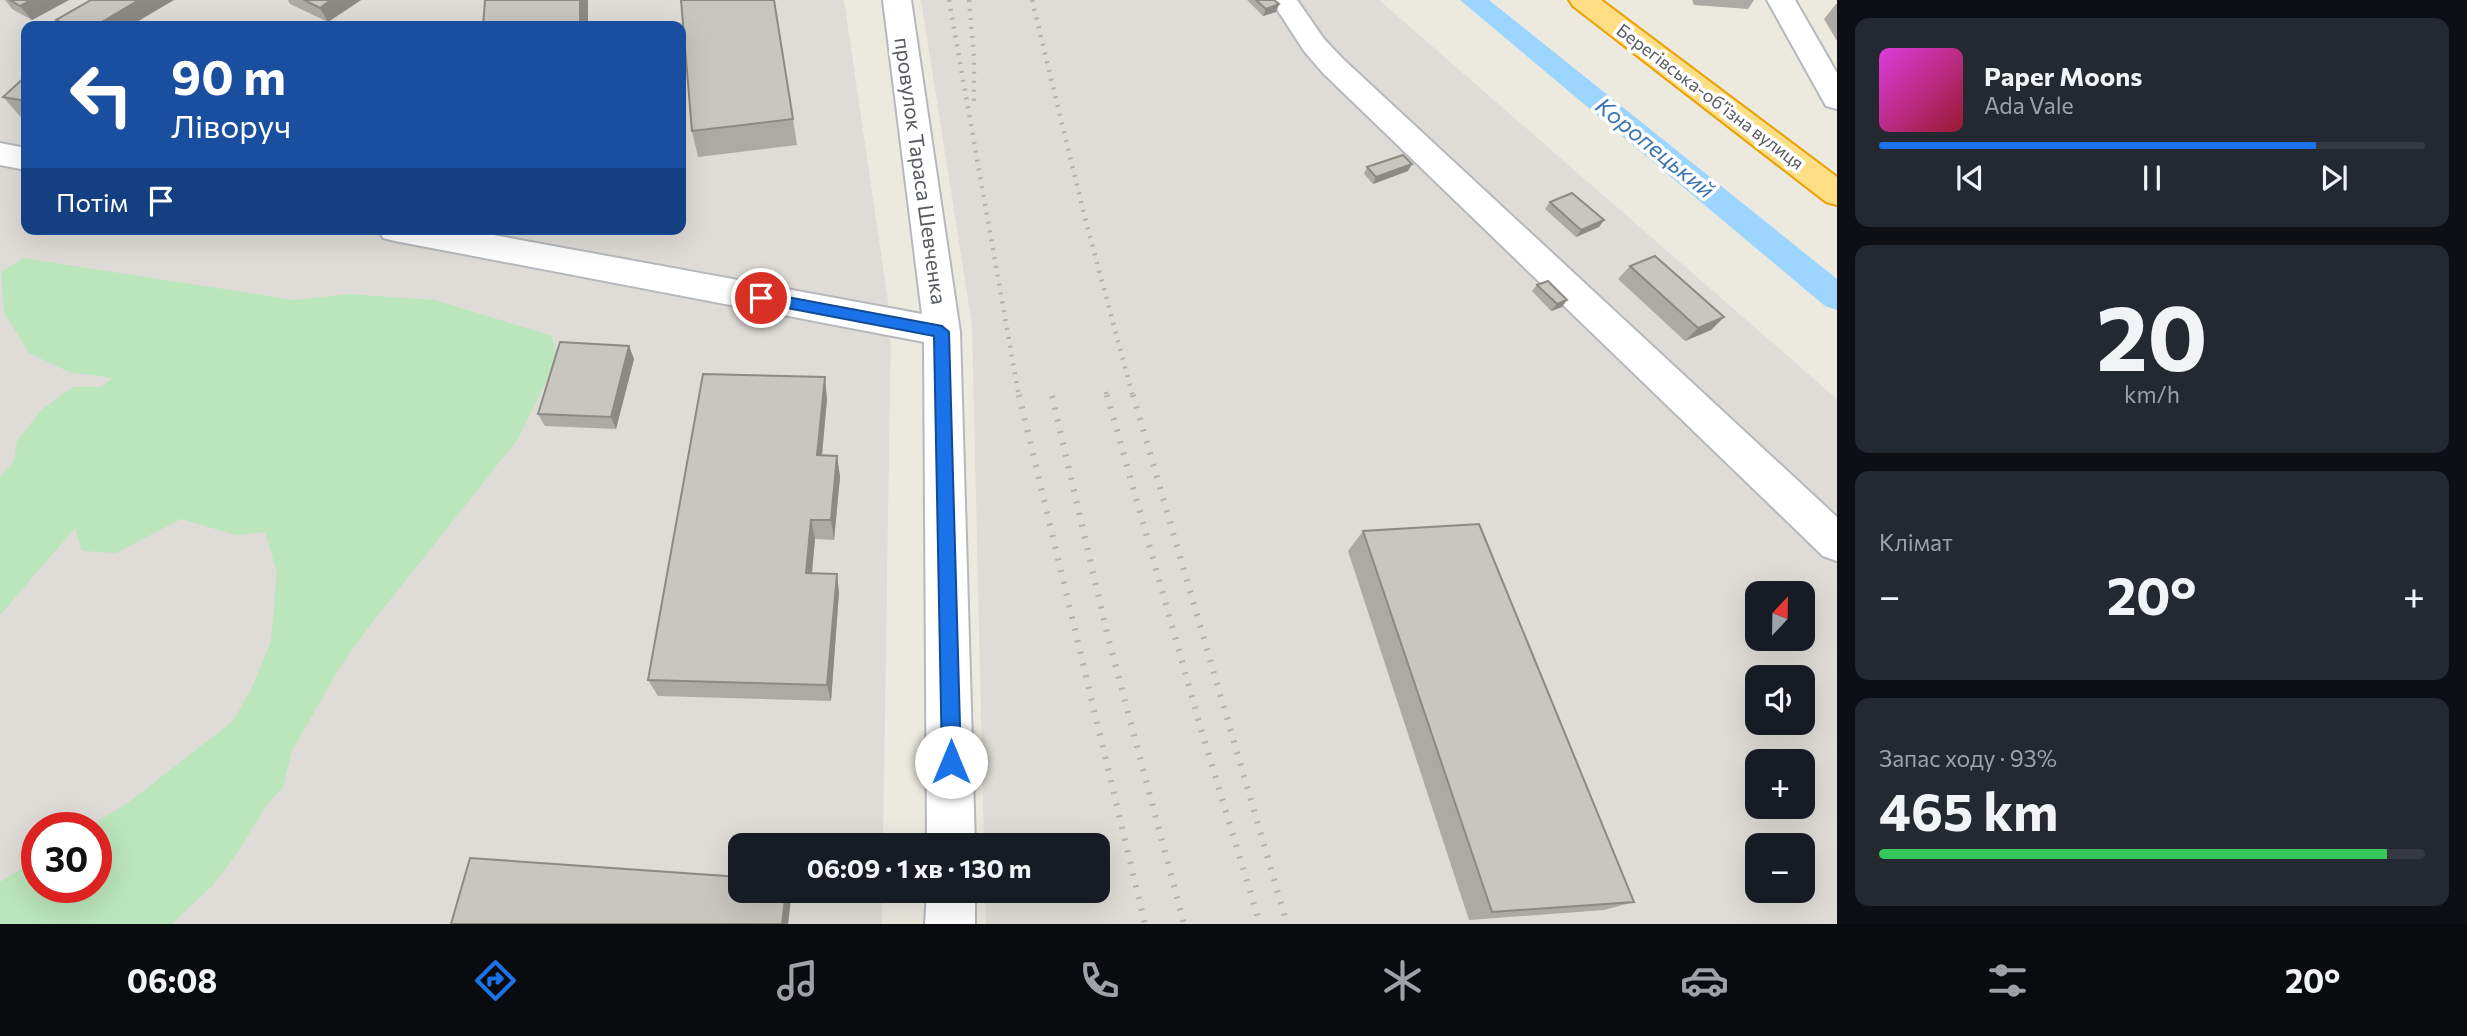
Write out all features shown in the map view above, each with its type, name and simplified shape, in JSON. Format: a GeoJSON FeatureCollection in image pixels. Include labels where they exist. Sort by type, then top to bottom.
{"type":"FeatureCollection","features":[{"type":"Feature","properties":{"kind":"highway","name":"Берегівська-обʼїзна вулиця"},"geometry":{"type":"LineString","coordinates":[[1583,0],[1837,194]]}},
{"type":"Feature","properties":{"kind":"street","name":"провулок Тараса Шевченка"},"geometry":{"type":"LineString","coordinates":[[897,0],[942,332],[951,833]]}},
{"type":"Feature","properties":{"kind":"street"},"geometry":{"type":"LineString","coordinates":[[1781,0],[1837,99]]}},
{"type":"Feature","properties":{"kind":"street"},"geometry":{"type":"LineString","coordinates":[[1284,1],[1314,45],[1334,66],[1837,543]]}},
{"type":"Feature","properties":{"kind":"street"},"geometry":{"type":"LineString","coordinates":[[0,154],[21,158]]}},
{"type":"Feature","properties":{"kind":"street"},"geometry":{"type":"LineString","coordinates":[[427,235],[942,332]]}},
{"type":"Feature","properties":{"kind":"street"},"geometry":{"type":"LineString","coordinates":[[950,924],[951,903]]}},
{"type":"Feature","properties":{"kind":"shaded area"},"geometry":{"type":"Polygon","coordinates":[[[0,0],[844,0],[891,322],[883,833],[728,833],[728,903],[882,903],[882,924],[0,924],[0,0]]]}},
{"type":"Feature","properties":{"kind":"shaded area"},"geometry":{"type":"Polygon","coordinates":[[[921,0],[1379,0],[1837,399],[1837,924],[986,924],[985,903],[1110,903],[1110,833],[984,833],[972,325],[921,0]]]}},
{"type":"Feature","properties":{"kind":"green space"},"geometry":{"type":"Polygon","coordinates":[[[23,258],[294,300],[348,294],[435,300],[552,336],[558,357],[518,439],[340,667],[292,751],[283,787],[267,804],[240,849],[213,885],[172,924],[0,924],[0,882],[21,869],[21,903],[112,903],[112,813],[233,721],[253,685],[271,641],[277,572],[265,532],[236,535],[181,519],[116,553],[82,551],[75,528],[0,615],[0,477],[14,461],[17,441],[41,410],[73,387],[100,387],[113,378],[69,372],[29,353],[4,312],[1,272],[23,258]]]}},
{"type":"Feature","properties":{"kind":"building"},"geometry":{"type":"Polygon","coordinates":[[[10,0],[31,0],[20,6],[10,0]]]}},
{"type":"Feature","properties":{"kind":"building"},"geometry":{"type":"Polygon","coordinates":[[[91,0],[139,0],[103,21],[56,20],[91,0]]]}},
{"type":"Feature","properties":{"kind":"building"},"geometry":{"type":"Polygon","coordinates":[[[304,0],[331,0],[320,8],[304,0]]]}},
{"type":"Feature","properties":{"kind":"building"},"geometry":{"type":"Polygon","coordinates":[[[485,0],[580,0],[580,21],[483,21],[485,0]]]}},
{"type":"Feature","properties":{"kind":"building"},"geometry":{"type":"Polygon","coordinates":[[[681,0],[774,0],[793,119],[692,131],[686,21],[683,21],[681,0]]]}},
{"type":"Feature","properties":{"kind":"building"},"geometry":{"type":"Polygon","coordinates":[[[1256,0],[1274,0],[1279,4],[1266,9],[1256,0]]]}},
{"type":"Feature","properties":{"kind":"building"},"geometry":{"type":"Polygon","coordinates":[[[21,81],[21,100],[3,97],[21,81]]]}},
{"type":"Feature","properties":{"kind":"building"},"geometry":{"type":"Polygon","coordinates":[[[1403,155],[1412,164],[1376,177],[1367,167],[1403,155]]]}},
{"type":"Feature","properties":{"kind":"building"},"geometry":{"type":"Polygon","coordinates":[[[1572,193],[1604,220],[1581,230],[1550,202],[1572,193]]]}},
{"type":"Feature","properties":{"kind":"building"},"geometry":{"type":"Polygon","coordinates":[[[1655,256],[1724,317],[1698,328],[1630,266],[1655,256]]]}},
{"type":"Feature","properties":{"kind":"building"},"geometry":{"type":"Polygon","coordinates":[[[1548,281],[1567,300],[1557,304],[1537,285],[1548,281]]]}},
{"type":"Feature","properties":{"kind":"building"},"geometry":{"type":"Polygon","coordinates":[[[560,342],[629,346],[611,417],[538,414],[560,342]]]}},
{"type":"Feature","properties":{"kind":"building"},"geometry":{"type":"Polygon","coordinates":[[[703,374],[825,377],[817,455],[837,456],[831,520],[811,520],[806,573],[837,574],[827,685],[648,680],[703,374]]]}},
{"type":"Feature","properties":{"kind":"building"},"geometry":{"type":"Polygon","coordinates":[[[1479,524],[1634,902],[1492,912],[1363,531],[1479,524]]]}},
{"type":"Feature","properties":{"kind":"building"},"geometry":{"type":"Polygon","coordinates":[[[470,858],[728,876],[728,903],[785,903],[782,924],[451,924],[470,858]]]}},
{"type":"Feature","properties":{"kind":"waterway","name":"Коропецький"},"geometry":{"type":"LineString","coordinates":[[1473,0],[1837,297]]}},
{"type":"Feature","properties":{"kind":"railway"},"geometry":{"type":"LineString","coordinates":[[949,0],[1019,397]]}},
{"type":"Feature","properties":{"kind":"railway"},"geometry":{"type":"LineString","coordinates":[[969,0],[974,57],[974,101]]}},
{"type":"Feature","properties":{"kind":"railway"},"geometry":{"type":"LineString","coordinates":[[1032,0],[1085,218],[1133,397]]}},
{"type":"Feature","properties":{"kind":"railway"},"geometry":{"type":"LineString","coordinates":[[1106,392],[1107,397]]}},
{"type":"Feature","properties":{"kind":"railway"},"geometry":{"type":"LineString","coordinates":[[1019,395],[1145,924]]}},
{"type":"Feature","properties":{"kind":"railway"},"geometry":{"type":"LineString","coordinates":[[1107,395],[1201,729],[1260,924]]}},
{"type":"Feature","properties":{"kind":"railway"},"geometry":{"type":"LineString","coordinates":[[1133,395],[1287,924]]}},
{"type":"Feature","properties":{"kind":"railway"},"geometry":{"type":"LineString","coordinates":[[1052,396],[1107,633],[1184,924]]}},
{"type":"Feature","properties":{"kind":"route"},"geometry":{"type":"LineString","coordinates":[[761,298],[942,332],[951,762]]}}]}
